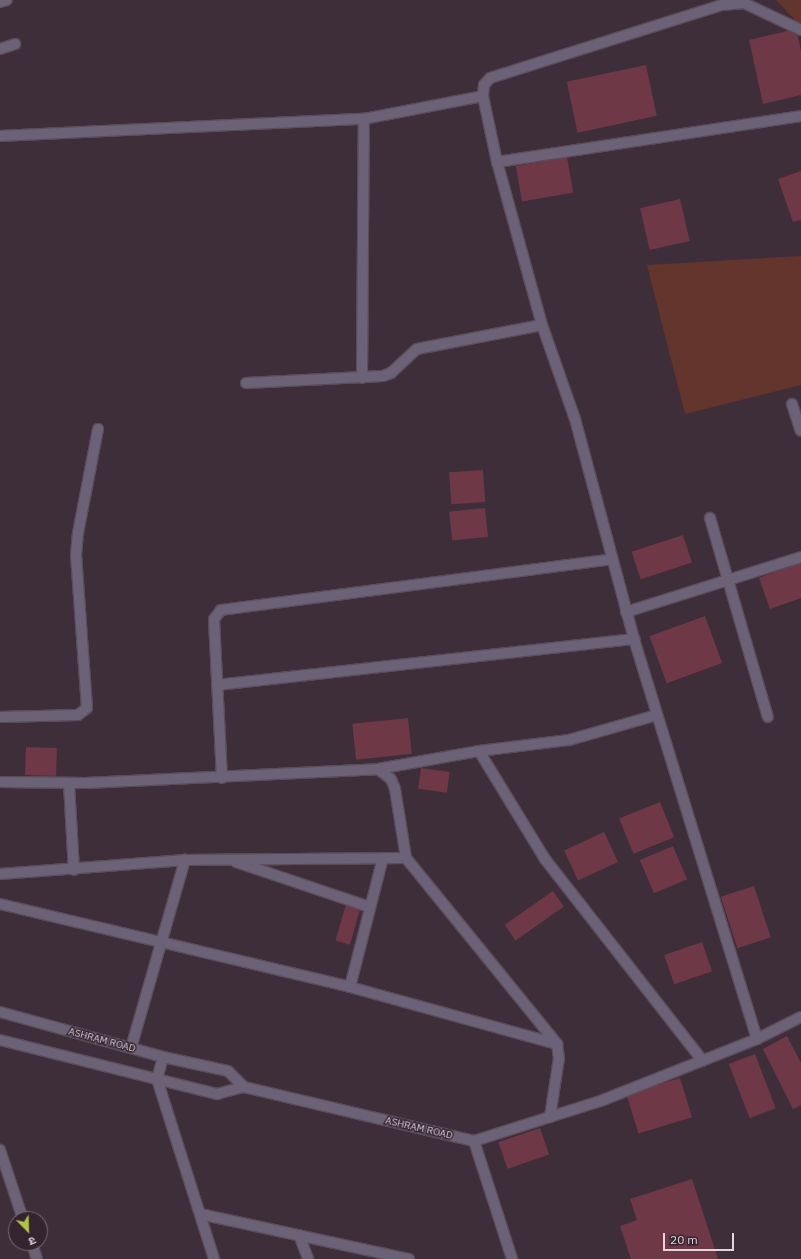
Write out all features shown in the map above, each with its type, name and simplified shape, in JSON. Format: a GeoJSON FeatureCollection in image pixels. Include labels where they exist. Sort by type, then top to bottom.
{"type":"FeatureCollection","features":[{"type":"Feature","properties":{"kind":"street"},"geometry":{"type":"LineString","coordinates":[[0,2],[7,0]]}},
{"type":"Feature","properties":{"kind":"street"},"geometry":{"type":"LineString","coordinates":[[757,1039],[626,612],[575,419],[542,325],[497,162],[483,96],[484,85],[490,78],[722,5],[744,3],[801,30]]}},
{"type":"Feature","properties":{"kind":"street"},"geometry":{"type":"LineString","coordinates":[[0,49],[16,44]]}},
{"type":"Feature","properties":{"kind":"street"},"geometry":{"type":"LineString","coordinates":[[0,136],[364,119],[483,96]]}},
{"type":"Feature","properties":{"kind":"street"},"geometry":{"type":"LineString","coordinates":[[497,162],[801,116]]}},
{"type":"Feature","properties":{"kind":"street"},"geometry":{"type":"LineString","coordinates":[[362,378],[364,119]]}},
{"type":"Feature","properties":{"kind":"street"},"geometry":{"type":"LineString","coordinates":[[246,383],[362,378],[387,375],[417,349],[542,325]]}},
{"type":"Feature","properties":{"kind":"street"},"geometry":{"type":"LineString","coordinates":[[792,404],[801,431]]}},
{"type":"Feature","properties":{"kind":"street"},"geometry":{"type":"LineString","coordinates":[[0,717],[78,715],[88,708],[76,556],[78,533],[98,429]]}},
{"type":"Feature","properties":{"kind":"street"},"geometry":{"type":"LineString","coordinates":[[710,518],[768,717]]}},
{"type":"Feature","properties":{"kind":"street"},"geometry":{"type":"LineString","coordinates":[[626,612],[801,557]]}},
{"type":"Feature","properties":{"kind":"street"},"geometry":{"type":"LineString","coordinates":[[222,778],[214,619],[217,613],[226,608],[612,559]]}},
{"type":"Feature","properties":{"kind":"street"},"geometry":{"type":"LineString","coordinates":[[217,685],[634,639]]}},
{"type":"Feature","properties":{"kind":"street"},"geometry":{"type":"LineString","coordinates":[[0,782],[69,784],[222,778],[378,768],[479,751],[569,740],[657,715]]}},
{"type":"Feature","properties":{"kind":"street"},"geometry":{"type":"LineString","coordinates":[[479,751],[545,860],[703,1061]]}},
{"type":"Feature","properties":{"kind":"street"},"geometry":{"type":"LineString","coordinates":[[378,768],[391,779],[395,789],[406,858],[557,1044],[559,1058],[550,1117]]}},
{"type":"Feature","properties":{"kind":"street"},"geometry":{"type":"LineString","coordinates":[[69,784],[74,870]]}},
{"type":"Feature","properties":{"kind":"street"},"geometry":{"type":"LineString","coordinates":[[350,987],[383,858]]}},
{"type":"Feature","properties":{"kind":"street"},"geometry":{"type":"LineString","coordinates":[[0,874],[74,870],[185,860],[406,858]]}},
{"type":"Feature","properties":{"kind":"street"},"geometry":{"type":"LineString","coordinates":[[131,1048],[185,860]]}},
{"type":"Feature","properties":{"kind":"street"},"geometry":{"type":"LineString","coordinates":[[228,860],[370,907]]}},
{"type":"Feature","properties":{"kind":"street"},"geometry":{"type":"LineString","coordinates":[[0,904],[47,917],[162,941],[350,987],[557,1044]]}},
{"type":"Feature","properties":{"kind":"street","name":"ASHRAM ROAD"},"geometry":{"type":"LineString","coordinates":[[0,1012],[163,1057],[228,1071],[244,1087]]}},
{"type":"Feature","properties":{"kind":"street"},"geometry":{"type":"LineString","coordinates":[[512,1259],[474,1141],[603,1100],[757,1039],[801,1017]]}},
{"type":"Feature","properties":{"kind":"street","name":"ASHRAM ROAD"},"geometry":{"type":"LineString","coordinates":[[0,1040],[217,1094],[244,1087],[474,1141]]}},
{"type":"Feature","properties":{"kind":"street"},"geometry":{"type":"LineString","coordinates":[[163,1057],[157,1079],[214,1259]]}},
{"type":"Feature","properties":{"kind":"street"},"geometry":{"type":"LineString","coordinates":[[0,1150],[20,1211]]}},
{"type":"Feature","properties":{"kind":"street"},"geometry":{"type":"LineString","coordinates":[[200,1214],[299,1235],[384,1256],[409,1259]]}},
{"type":"Feature","properties":{"kind":"street"},"geometry":{"type":"LineString","coordinates":[[299,1235],[308,1259]]}},
{"type":"Feature","properties":{"kind":"shaded area"},"geometry":{"type":"Polygon","coordinates":[[[776,0],[801,0],[801,26],[776,0]]]}},
{"type":"Feature","properties":{"kind":"shaded area"},"geometry":{"type":"Polygon","coordinates":[[[801,256],[801,385],[685,414],[647,265],[801,256]]]}},
{"type":"Feature","properties":{"kind":"building"},"geometry":{"type":"Polygon","coordinates":[[[796,29],[801,51],[801,95],[763,104],[749,40],[796,29]]]}},
{"type":"Feature","properties":{"kind":"building"},"geometry":{"type":"Polygon","coordinates":[[[646,65],[657,116],[578,133],[567,82],[646,65]]]}},
{"type":"Feature","properties":{"kind":"building"},"geometry":{"type":"Polygon","coordinates":[[[567,157],[573,192],[522,201],[516,166],[567,157]]]}},
{"type":"Feature","properties":{"kind":"building"},"geometry":{"type":"Polygon","coordinates":[[[801,171],[801,220],[793,222],[778,179],[801,171]]]}},
{"type":"Feature","properties":{"kind":"building"},"geometry":{"type":"Polygon","coordinates":[[[680,199],[690,241],[650,250],[640,208],[680,199]]]}},
{"type":"Feature","properties":{"kind":"building"},"geometry":{"type":"Polygon","coordinates":[[[483,470],[485,502],[451,504],[449,472],[483,470]]]}},
{"type":"Feature","properties":{"kind":"building"},"geometry":{"type":"Polygon","coordinates":[[[485,508],[488,537],[452,541],[449,512],[485,508]]]}},
{"type":"Feature","properties":{"kind":"building"},"geometry":{"type":"Polygon","coordinates":[[[683,535],[692,563],[641,579],[632,552],[683,535]]]}},
{"type":"Feature","properties":{"kind":"building"},"geometry":{"type":"Polygon","coordinates":[[[801,562],[801,598],[770,609],[759,578],[801,562]]]}},
{"type":"Feature","properties":{"kind":"building"},"geometry":{"type":"Polygon","coordinates":[[[705,616],[722,663],[667,683],[650,636],[705,616]]]}},
{"type":"Feature","properties":{"kind":"building"},"geometry":{"type":"Polygon","coordinates":[[[408,718],[412,754],[356,760],[352,724],[408,718]]]}},
{"type":"Feature","properties":{"kind":"building"},"geometry":{"type":"Polygon","coordinates":[[[26,747],[57,748],[56,776],[25,775],[26,747]]]}},
{"type":"Feature","properties":{"kind":"building"},"geometry":{"type":"Polygon","coordinates":[[[421,768],[450,772],[447,793],[418,789],[421,768]]]}},
{"type":"Feature","properties":{"kind":"building"},"geometry":{"type":"Polygon","coordinates":[[[660,802],[674,837],[633,854],[619,818],[660,802]]]}},
{"type":"Feature","properties":{"kind":"building"},"geometry":{"type":"Polygon","coordinates":[[[604,832],[618,862],[578,881],[564,851],[604,832]]]}},
{"type":"Feature","properties":{"kind":"building"},"geometry":{"type":"Polygon","coordinates":[[[673,846],[687,879],[654,893],[640,860],[673,846]]]}},
{"type":"Feature","properties":{"kind":"building"},"geometry":{"type":"Polygon","coordinates":[[[754,886],[771,937],[737,948],[721,897],[754,886]]]}},
{"type":"Feature","properties":{"kind":"building"},"geometry":{"type":"Polygon","coordinates":[[[553,891],[564,907],[516,940],[505,925],[553,891]]]}},
{"type":"Feature","properties":{"kind":"building"},"geometry":{"type":"Polygon","coordinates":[[[346,904],[360,908],[350,945],[336,941],[346,904]]]}},
{"type":"Feature","properties":{"kind":"building"},"geometry":{"type":"Polygon","coordinates":[[[702,942],[712,971],[674,984],[664,955],[702,942]]]}},
{"type":"Feature","properties":{"kind":"building"},"geometry":{"type":"Polygon","coordinates":[[[787,1036],[801,1063],[801,1105],[793,1109],[763,1049],[787,1036]]]}},
{"type":"Feature","properties":{"kind":"building"},"geometry":{"type":"Polygon","coordinates":[[[755,1054],[776,1108],[750,1118],[729,1064],[755,1054]]]}},
{"type":"Feature","properties":{"kind":"building"},"geometry":{"type":"Polygon","coordinates":[[[680,1078],[692,1117],[638,1134],[626,1094],[680,1078]]]}},
{"type":"Feature","properties":{"kind":"building"},"geometry":{"type":"Polygon","coordinates":[[[540,1128],[549,1154],[508,1169],[498,1142],[540,1128]]]}},
{"type":"Feature","properties":{"kind":"building"},"geometry":{"type":"Polygon","coordinates":[[[692,1179],[718,1259],[631,1259],[620,1226],[637,1220],[630,1199],[692,1179]]]}}]}
